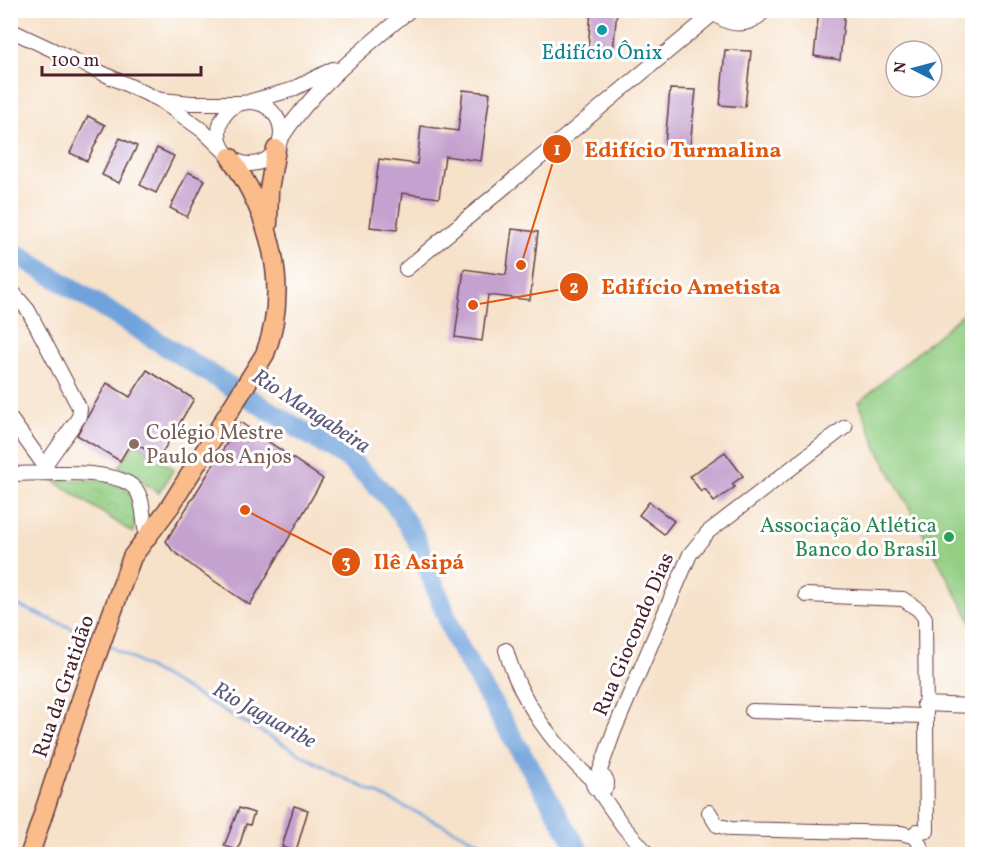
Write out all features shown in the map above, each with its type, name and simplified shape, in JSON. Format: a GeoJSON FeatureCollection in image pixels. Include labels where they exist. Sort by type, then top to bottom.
{"type":"FeatureCollection","features":[{"type":"Feature","properties":{"kind":"main road","name":"Rua da Gratidão"},"geometry":{"type":"LineString","coordinates":[[268,234],[269,190],[278,145]]}},
{"type":"Feature","properties":{"kind":"main road","name":"Rua da Gratidão"},"geometry":{"type":"LineString","coordinates":[[30,855],[95,659],[144,527],[171,505],[265,354],[276,320],[278,284],[268,234],[252,193],[228,155]]}},
{"type":"Feature","properties":{"kind":"street","name":"Rua da Gratidão"},"geometry":{"type":"LineString","coordinates":[[278,145],[302,108],[348,61],[410,10]]}},
{"type":"Feature","properties":{"kind":"street"},"geometry":{"type":"LineString","coordinates":[[406,268],[713,12],[723,20],[744,24],[755,20],[765,10]]}},
{"type":"Feature","properties":{"kind":"street"},"geometry":{"type":"LineString","coordinates":[[10,30],[160,100],[202,130],[237,162],[255,164],[271,156],[278,145],[280,125],[271,111],[256,103],[191,103],[160,100]]}},
{"type":"Feature","properties":{"kind":"street","name":"Rua da Gratidão"},"geometry":{"type":"LineString","coordinates":[[245,102],[291,90],[348,61]]}},
{"type":"Feature","properties":{"kind":"street"},"geometry":{"type":"LineString","coordinates":[[228,155],[220,144],[220,123],[233,106],[245,102]]}},
{"type":"Feature","properties":{"kind":"street"},"geometry":{"type":"LineString","coordinates":[[10,289],[28,310],[80,409],[79,417],[48,470]]}},
{"type":"Feature","properties":{"kind":"street"},"geometry":{"type":"LineString","coordinates":[[10,418],[48,470]]}},
{"type":"Feature","properties":{"kind":"street","name":"Rua Giocondo Dias"},"geometry":{"type":"LineString","coordinates":[[648,855],[610,806],[600,782],[608,751],[671,593],[694,548],[708,532],[845,428]]}},
{"type":"Feature","properties":{"kind":"street"},"geometry":{"type":"LineString","coordinates":[[10,474],[48,470],[124,480],[137,491],[141,502],[144,527]]}},
{"type":"Feature","properties":{"kind":"street"},"geometry":{"type":"LineString","coordinates":[[806,595],[903,599],[919,610],[926,628],[924,710],[927,808],[921,834],[924,855]]}},
{"type":"Feature","properties":{"kind":"street"},"geometry":{"type":"LineString","coordinates":[[506,650],[514,672],[546,729],[574,765],[600,782]]}},
{"type":"Feature","properties":{"kind":"street"},"geometry":{"type":"LineString","coordinates":[[752,711],[924,710],[972,706]]}},
{"type":"Feature","properties":{"kind":"street"},"geometry":{"type":"LineString","coordinates":[[709,812],[717,825],[731,829],[921,834]]}},
{"type":"Feature","properties":{"kind":"green space","name":"Associação Atlética Banco do Brasil"},"geometry":{"type":"Polygon","coordinates":[[[972,306],[972,623],[878,450],[859,402],[972,306]]]}},
{"type":"Feature","properties":{"kind":"green space"},"geometry":{"type":"Polygon","coordinates":[[[135,443],[174,469],[159,493],[119,467],[135,443]]]}},
{"type":"Feature","properties":{"kind":"green space"},"geometry":{"type":"Polygon","coordinates":[[[53,480],[102,480],[127,489],[137,509],[133,533],[53,480]]]}},
{"type":"Feature","properties":{"kind":"building","name":"Edifício Ônix"},"geometry":{"type":"Polygon","coordinates":[[[591,10],[617,10],[613,52],[588,50],[591,10]]]}},
{"type":"Feature","properties":{"kind":"building"},"geometry":{"type":"Polygon","coordinates":[[[819,10],[845,10],[840,60],[814,56],[819,10]]]}},
{"type":"Feature","properties":{"kind":"building"},"geometry":{"type":"Polygon","coordinates":[[[725,50],[751,51],[745,107],[720,105],[725,50]]]}},
{"type":"Feature","properties":{"kind":"building"},"geometry":{"type":"Polygon","coordinates":[[[670,89],[696,90],[690,146],[665,144],[670,89]]]}},
{"type":"Feature","properties":{"kind":"building"},"geometry":{"type":"Polygon","coordinates":[[[463,90],[490,93],[481,161],[445,156],[439,198],[402,193],[397,230],[370,227],[379,159],[417,164],[421,126],[458,131],[463,90]]]}},
{"type":"Feature","properties":{"kind":"building"},"geometry":{"type":"Polygon","coordinates":[[[88,116],[105,125],[87,161],[70,153],[88,116]]]}},
{"type":"Feature","properties":{"kind":"building"},"geometry":{"type":"Polygon","coordinates":[[[120,138],[137,146],[119,183],[102,175],[120,138]]]}},
{"type":"Feature","properties":{"kind":"building"},"geometry":{"type":"Polygon","coordinates":[[[157,148],[174,156],[156,193],[140,185],[157,148]]]}},
{"type":"Feature","properties":{"kind":"building"},"geometry":{"type":"Polygon","coordinates":[[[188,172],[205,180],[187,217],[170,208],[188,172]]]}},
{"type":"Feature","properties":{"kind":"building"},"geometry":{"type":"Polygon","coordinates":[[[512,229],[538,232],[530,300],[488,295],[482,341],[455,337],[464,269],[506,275],[512,229]]]}},
{"type":"Feature","properties":{"kind":"building"},"geometry":{"type":"Polygon","coordinates":[[[147,370],[194,399],[159,458],[132,441],[120,461],[77,435],[107,383],[130,397],[147,370]]]}},
{"type":"Feature","properties":{"kind":"building"},"geometry":{"type":"Polygon","coordinates":[[[240,422],[323,479],[250,605],[195,568],[172,550],[166,541],[240,422]]]}},
{"type":"Feature","properties":{"kind":"building"},"geometry":{"type":"Polygon","coordinates":[[[725,452],[743,476],[732,484],[735,487],[714,502],[705,489],[701,492],[690,476],[725,452]]]}},
{"type":"Feature","properties":{"kind":"building"},"geometry":{"type":"Polygon","coordinates":[[[649,502],[674,521],[664,534],[639,515],[649,502]]]}},
{"type":"Feature","properties":{"kind":"building"},"geometry":{"type":"Polygon","coordinates":[[[294,806],[308,810],[296,851],[282,847],[294,806]]]}},
{"type":"Feature","properties":{"kind":"building"},"geometry":{"type":"Polygon","coordinates":[[[239,808],[254,813],[250,825],[246,824],[238,850],[224,846],[239,808]]]}},
{"type":"Feature","properties":{"kind":"waterway","name":"Rio Mangabeira"},"geometry":{"type":"LineString","coordinates":[[10,250],[351,461],[393,502],[415,536],[457,643],[581,854]]}},
{"type":"Feature","properties":{"kind":"waterway","name":"Rio Jaguaribe"},"geometry":{"type":"LineString","coordinates":[[10,602],[97,639]]}},
{"type":"Feature","properties":{"kind":"waterway","name":"Rio Jaguaribe"},"geometry":{"type":"LineString","coordinates":[[108,645],[338,775],[504,854]]}},
{"type":"Feature","properties":{"kind":"place","name":"Edifício Ônix"},"geometry":{"type":"Point","coordinates":[602,30]}},
{"type":"Feature","properties":{"kind":"place","name":"Edifício Turmalina"},"geometry":{"type":"Point","coordinates":[521,265]}},
{"type":"Feature","properties":{"kind":"place","name":"Edifício Ametista"},"geometry":{"type":"Point","coordinates":[473,305]}},
{"type":"Feature","properties":{"kind":"place","name":"Colégio Mestre Paulo dos Anjos"},"geometry":{"type":"Point","coordinates":[134,444]}},
{"type":"Feature","properties":{"kind":"place","name":"Ilê Asipá"},"geometry":{"type":"Point","coordinates":[245,510]}},
{"type":"Feature","properties":{"kind":"place","name":"Associação Atlética Banco do Brasil"},"geometry":{"type":"Point","coordinates":[949,537]}}]}
